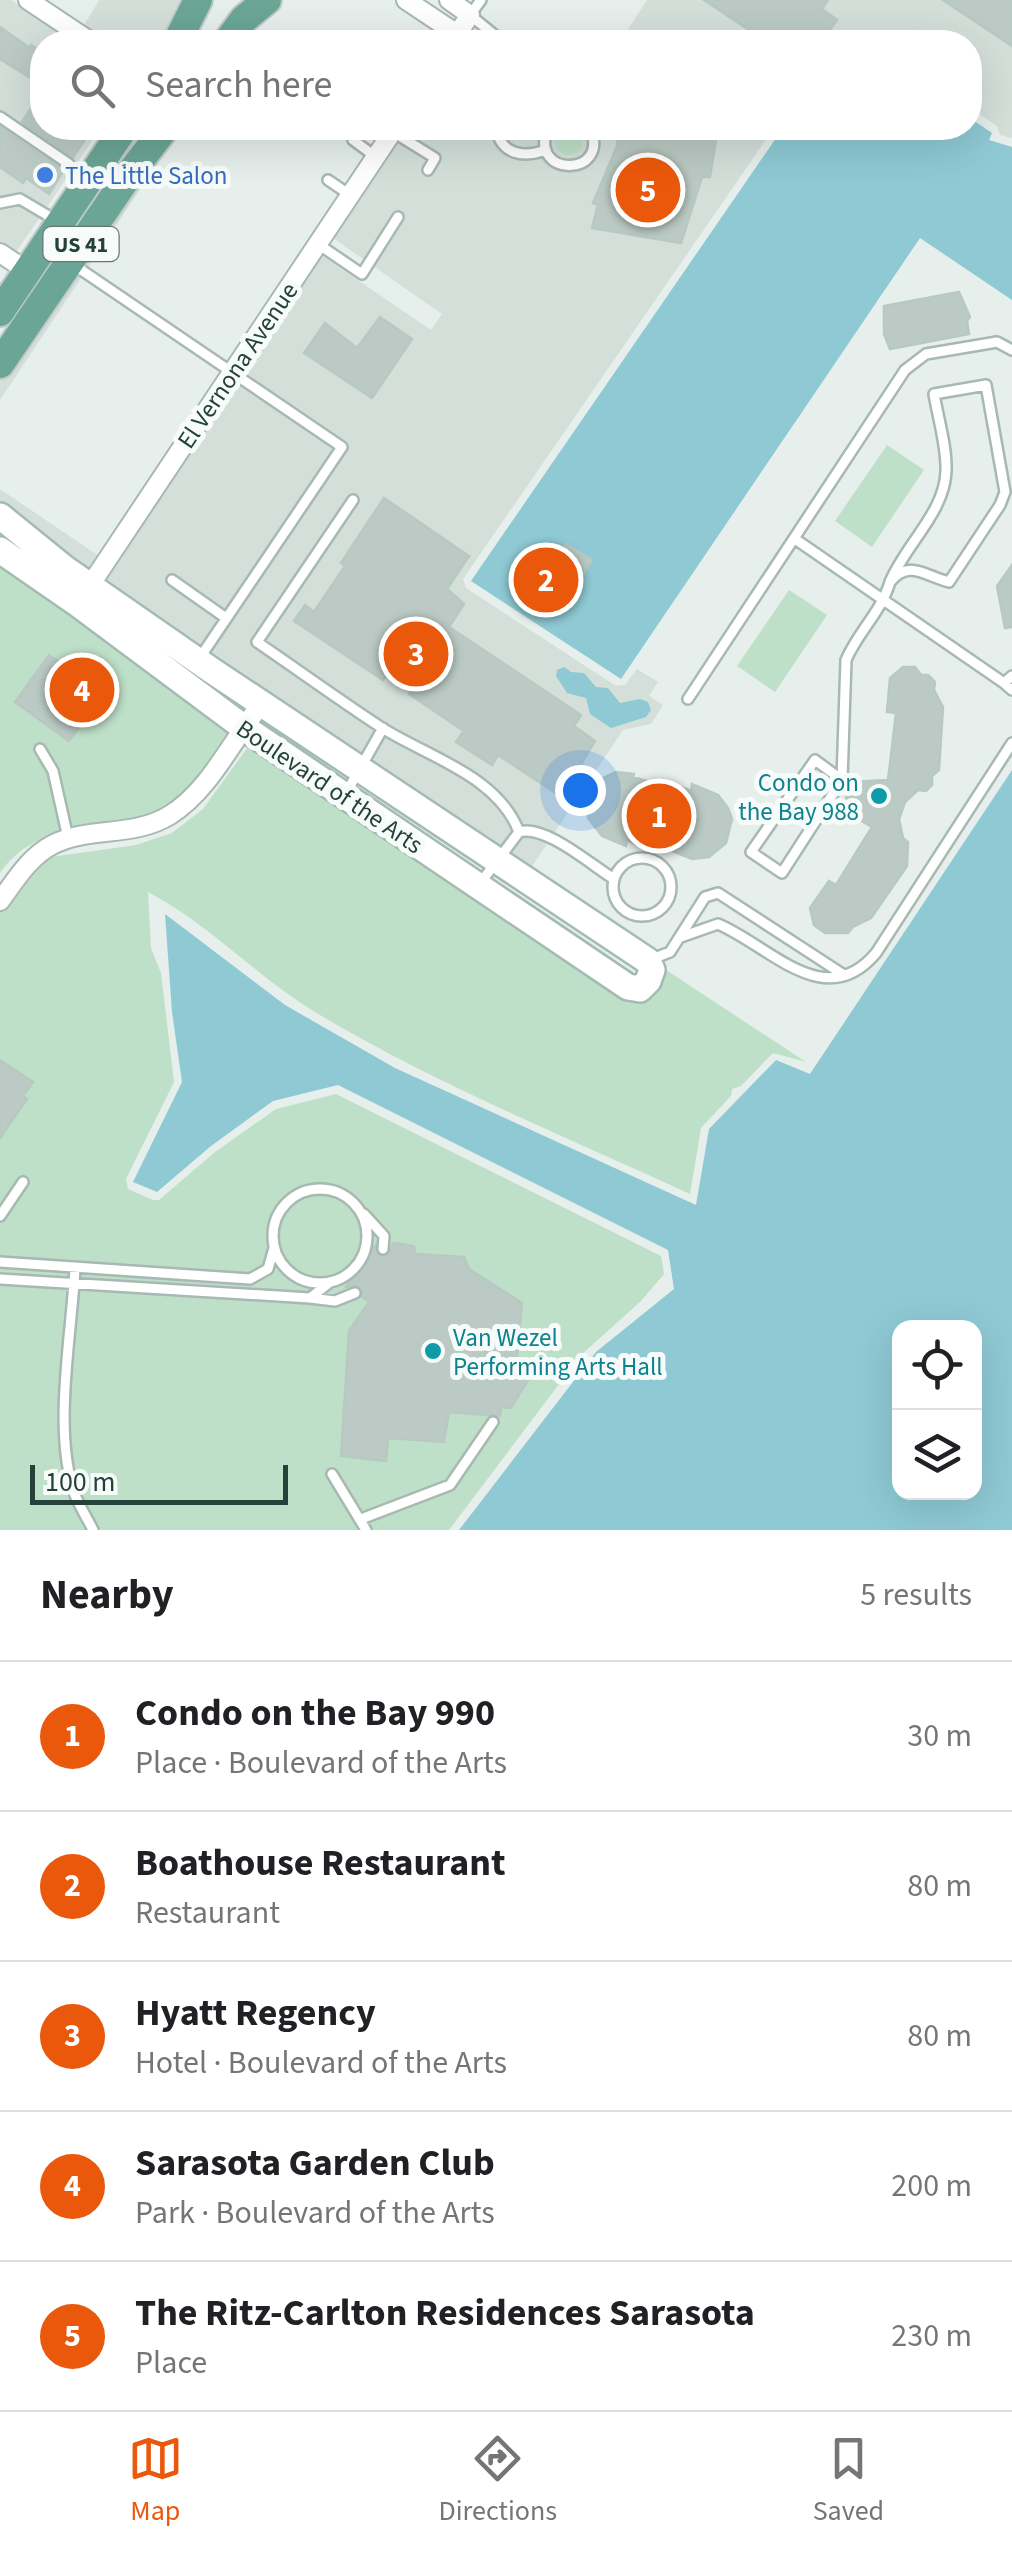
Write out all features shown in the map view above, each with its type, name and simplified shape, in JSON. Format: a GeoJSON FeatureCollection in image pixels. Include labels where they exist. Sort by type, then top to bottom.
{"type":"FeatureCollection","features":[{"type":"Feature","properties":{"kind":"main road"},"geometry":{"type":"LineString","coordinates":[[183,30],[198,0]]}},
{"type":"Feature","properties":{"kind":"main road"},"geometry":{"type":"LineString","coordinates":[[221,30],[240,0]]}},
{"type":"Feature","properties":{"kind":"main road"},"geometry":{"type":"LineString","coordinates":[[236,30],[267,0]]}},
{"type":"Feature","properties":{"kind":"main road","name":"US 41"},"geometry":{"type":"LineString","coordinates":[[0,312],[116,140]]}},
{"type":"Feature","properties":{"kind":"main road","name":"US 41"},"geometry":{"type":"LineString","coordinates":[[0,364],[156,140]]}},
{"type":"Feature","properties":{"kind":"street"},"geometry":{"type":"LineString","coordinates":[[28,0],[73,30]]}},
{"type":"Feature","properties":{"kind":"street"},"geometry":{"type":"LineString","coordinates":[[406,0],[447,30]]}},
{"type":"Feature","properties":{"kind":"street"},"geometry":{"type":"LineString","coordinates":[[448,0],[476,7],[466,30]]}},
{"type":"Feature","properties":{"kind":"street","name":"El Vernona Avenue"},"geometry":{"type":"LineString","coordinates":[[84,594],[387,140]]}},
{"type":"Feature","properties":{"kind":"street"},"geometry":{"type":"LineString","coordinates":[[0,254],[27,272]]}},
{"type":"Feature","properties":{"kind":"street","name":"Boulevard of the Arts"},"geometry":{"type":"LineString","coordinates":[[0,516],[64,568],[84,594]]}},
{"type":"Feature","properties":{"kind":"street","name":"Boulevard of the Arts"},"geometry":{"type":"LineString","coordinates":[[0,550],[84,594],[190,671],[242,727],[634,990],[648,980],[652,970],[648,961],[262,704],[190,671]]}},
{"type":"Feature","properties":{"kind":"street"},"geometry":{"type":"LineString","coordinates":[[0,901],[34,858],[68,838],[137,829],[167,817],[200,788],[262,704]]}},
{"type":"Feature","properties":{"kind":"lane"},"geometry":{"type":"LineString","coordinates":[[476,7],[493,30]]}},
{"type":"Feature","properties":{"kind":"lane"},"geometry":{"type":"LineString","coordinates":[[0,116],[30,137]]}},
{"type":"Feature","properties":{"kind":"lane"},"geometry":{"type":"LineString","coordinates":[[34,140],[69,164]]}},
{"type":"Feature","properties":{"kind":"lane"},"geometry":{"type":"LineString","coordinates":[[353,140],[376,156]]}},
{"type":"Feature","properties":{"kind":"lane"},"geometry":{"type":"LineString","coordinates":[[409,140],[435,158],[428,170]]}},
{"type":"Feature","properties":{"kind":"lane"},"geometry":{"type":"LineString","coordinates":[[499,140],[517,155],[546,150]]}},
{"type":"Feature","properties":{"kind":"lane"},"geometry":{"type":"LineString","coordinates":[[545,140],[546,150],[559,164],[575,166],[593,150],[592,140]]}},
{"type":"Feature","properties":{"kind":"lane"},"geometry":{"type":"LineString","coordinates":[[328,180],[350,195]]}},
{"type":"Feature","properties":{"kind":"lane"},"geometry":{"type":"LineString","coordinates":[[0,203],[20,199],[59,222]]}},
{"type":"Feature","properties":{"kind":"lane"},"geometry":{"type":"LineString","coordinates":[[318,244],[362,274],[398,217]]}},
{"type":"Feature","properties":{"kind":"lane"},"geometry":{"type":"LineString","coordinates":[[69,262],[342,447],[190,671]]}},
{"type":"Feature","properties":{"kind":"lane"},"geometry":{"type":"LineString","coordinates":[[688,700],[906,370],[926,354],[997,342],[1012,350]]}},
{"type":"Feature","properties":{"kind":"lane"},"geometry":{"type":"LineString","coordinates":[[842,780],[814,760],[751,852],[782,872],[842,780],[846,660],[852,645],[885,599],[890,582],[909,545],[940,500],[946,471],[934,394],[986,386],[1006,492],[1000,505],[949,582],[913,568],[899,572],[890,582]]}},
{"type":"Feature","properties":{"kind":"lane"},"geometry":{"type":"LineString","coordinates":[[353,500],[257,642],[383,728],[431,752],[482,786],[519,832]]}},
{"type":"Feature","properties":{"kind":"lane"},"geometry":{"type":"LineString","coordinates":[[795,540],[1009,683]]}},
{"type":"Feature","properties":{"kind":"lane"},"geometry":{"type":"LineString","coordinates":[[172,580],[226,618]]}},
{"type":"Feature","properties":{"kind":"lane"},"geometry":{"type":"LineString","coordinates":[[344,796],[383,728]]}},
{"type":"Feature","properties":{"kind":"lane"},"geometry":{"type":"LineString","coordinates":[[847,977],[876,953],[1012,743]]}},
{"type":"Feature","properties":{"kind":"lane"},"geometry":{"type":"LineString","coordinates":[[40,749],[54,772],[68,838]]}},
{"type":"Feature","properties":{"kind":"lane"},"geometry":{"type":"LineString","coordinates":[[478,886],[519,832],[527,830],[544,834],[614,880]]}},
{"type":"Feature","properties":{"kind":"lane"},"geometry":{"type":"LineString","coordinates":[[635,858],[654,860],[668,872],[669,899],[656,913],[636,915],[619,905],[614,896],[614,880],[627,862],[635,858]]}},
{"type":"Feature","properties":{"kind":"lane","name":"Boulevard of the Arts"},"geometry":{"type":"LineString","coordinates":[[648,961],[670,952],[705,896],[718,893],[847,977]]}},
{"type":"Feature","properties":{"kind":"lane","name":"Boulevard of the Arts"},"geometry":{"type":"LineString","coordinates":[[680,937],[718,924],[814,978],[847,977]]}},
{"type":"Feature","properties":{"kind":"lane"},"geometry":{"type":"LineString","coordinates":[[0,1216],[22,1182]]}},
{"type":"Feature","properties":{"kind":"lane"},"geometry":{"type":"LineString","coordinates":[[0,1262],[250,1279],[268,1270],[277,1216],[286,1203],[315,1189],[331,1190],[346,1197],[384,1236],[383,1249]]}},
{"type":"Feature","properties":{"kind":"lane"},"geometry":{"type":"LineString","coordinates":[[274,1248],[289,1272],[314,1283],[344,1278],[364,1254],[365,1222],[358,1208]]}},
{"type":"Feature","properties":{"kind":"lane"},"geometry":{"type":"LineString","coordinates":[[75,1267],[64,1408],[75,1494],[93,1530]]}},
{"type":"Feature","properties":{"kind":"lane"},"geometry":{"type":"LineString","coordinates":[[0,1279],[335,1301],[354,1293]]}},
{"type":"Feature","properties":{"kind":"lane"},"geometry":{"type":"LineString","coordinates":[[310,1298],[328,1283]]}},
{"type":"Feature","properties":{"kind":"lane"},"geometry":{"type":"LineString","coordinates":[[361,1519],[450,1486],[493,1422]]}},
{"type":"Feature","properties":{"kind":"lane"},"geometry":{"type":"LineString","coordinates":[[332,1474],[366,1530]]}},
{"type":"Feature","properties":{"kind":"shaded area"},"geometry":{"type":"Polygon","coordinates":[[[0,0],[11,0],[56,30],[30,30],[30,140],[93,140],[16,252],[0,241],[0,0]]]}},
{"type":"Feature","properties":{"kind":"shaded area"},"geometry":{"type":"Polygon","coordinates":[[[99,0],[188,0],[167,30],[92,30],[84,25],[99,0]]]}},
{"type":"Feature","properties":{"kind":"shaded area"},"geometry":{"type":"Polygon","coordinates":[[[647,0],[1012,0],[1012,138],[1000,135],[997,126],[982,116],[982,30],[628,30],[647,0]]]}},
{"type":"Feature","properties":{"kind":"shaded area"},"geometry":{"type":"Polygon","coordinates":[[[166,140],[173,140],[0,400],[0,381],[166,140]]]}},
{"type":"Feature","properties":{"kind":"shaded area"},"geometry":{"type":"Polygon","coordinates":[[[398,140],[766,140],[463,579],[466,588],[616,686],[625,685],[637,669],[658,682],[649,696],[663,705],[651,724],[623,730],[529,871],[216,662],[103,581],[321,255],[431,330],[442,314],[333,238],[398,140]]]}},
{"type":"Feature","properties":{"kind":"shaded area"},"geometry":{"type":"Polygon","coordinates":[[[0,489],[99,556],[88,571],[0,503],[0,489]]]}},
{"type":"Feature","properties":{"kind":"green space"},"geometry":{"type":"Polygon","coordinates":[[[555,140],[583,140],[579,151],[569,155],[559,151],[555,141],[555,140]]]}},
{"type":"Feature","properties":{"kind":"green space"},"geometry":{"type":"Polygon","coordinates":[[[887,445],[924,470],[872,547],[835,521],[887,445]]]}},
{"type":"Feature","properties":{"kind":"green space"},"geometry":{"type":"Polygon","coordinates":[[[0,562],[236,734],[202,784],[177,805],[134,826],[62,836],[30,845],[0,873],[0,562]]]}},
{"type":"Feature","properties":{"kind":"green space"},"geometry":{"type":"Polygon","coordinates":[[[789,590],[827,615],[775,692],[737,666],[789,590]]]}},
{"type":"Feature","properties":{"kind":"green space"},"geometry":{"type":"Polygon","coordinates":[[[250,744],[613,989],[660,966],[806,1062],[773,1053],[741,1086],[732,1089],[731,1096],[701,1128],[690,1194],[499,1108],[360,1038],[293,998],[192,919],[148,892],[151,948],[161,973],[174,1082],[126,1179],[128,1189],[159,1200],[215,1152],[276,1109],[336,1094],[661,1256],[664,1274],[641,1301],[581,1355],[449,1530],[0,1530],[0,903],[44,858],[136,845],[172,833],[203,809],[250,744]]]}},
{"type":"Feature","properties":{"kind":"water"},"geometry":{"type":"Polygon","coordinates":[[[982,126],[992,133],[989,140],[1012,147],[1012,300],[920,238],[621,679],[471,581],[775,140],[982,140],[982,126]]]}},
{"type":"Feature","properties":{"kind":"water"},"geometry":{"type":"Polygon","coordinates":[[[564,667],[584,673],[596,687],[608,688],[620,703],[640,699],[648,702],[651,710],[646,717],[611,728],[590,714],[586,698],[567,693],[556,676],[557,670],[564,667]]]}},
{"type":"Feature","properties":{"kind":"water"},"geometry":{"type":"Polygon","coordinates":[[[1012,770],[1012,1530],[459,1530],[596,1352],[674,1289],[668,1250],[338,1085],[273,1101],[157,1192],[133,1182],[182,1082],[165,914],[285,1005],[395,1068],[696,1205],[709,1129],[776,1060],[810,1074],[1012,770]]]}},
{"type":"Feature","properties":{"kind":"building"},"geometry":{"type":"Polygon","coordinates":[[[704,0],[828,0],[822,9],[837,20],[830,30],[749,30],[704,0]]]}},
{"type":"Feature","properties":{"kind":"building"},"geometry":{"type":"Polygon","coordinates":[[[943,0],[1012,0],[1012,46],[943,0]]]}},
{"type":"Feature","properties":{"kind":"building"},"geometry":{"type":"Polygon","coordinates":[[[0,27],[30,48],[30,78],[0,59],[0,27]]]}},
{"type":"Feature","properties":{"kind":"building"},"geometry":{"type":"Polygon","coordinates":[[[30,110],[30,127],[22,122],[30,110]]]}},
{"type":"Feature","properties":{"kind":"building"},"geometry":{"type":"Polygon","coordinates":[[[0,127],[64,170],[49,194],[0,167],[0,127]]]}},
{"type":"Feature","properties":{"kind":"building"},"geometry":{"type":"Polygon","coordinates":[[[48,140],[85,140],[73,157],[48,140]]]}},
{"type":"Feature","properties":{"kind":"building"},"geometry":{"type":"Polygon","coordinates":[[[618,140],[716,140],[710,177],[702,177],[681,243],[592,228],[598,205],[593,203],[618,140]]]}},
{"type":"Feature","properties":{"kind":"building"},"geometry":{"type":"Polygon","coordinates":[[[959,292],[970,317],[969,334],[890,349],[884,334],[884,306],[959,292]]]}},
{"type":"Feature","properties":{"kind":"building"},"geometry":{"type":"Polygon","coordinates":[[[380,317],[412,339],[372,398],[304,353],[325,323],[357,348],[380,317]]]}},
{"type":"Feature","properties":{"kind":"building"},"geometry":{"type":"Polygon","coordinates":[[[384,498],[469,556],[447,589],[464,604],[449,627],[581,715],[574,726],[595,741],[567,788],[561,785],[556,793],[498,755],[492,765],[456,742],[464,731],[409,694],[416,684],[391,668],[383,680],[294,621],[305,605],[314,612],[384,498]]]}},
{"type":"Feature","properties":{"kind":"building"},"geometry":{"type":"Polygon","coordinates":[[[566,544],[592,560],[568,599],[562,594],[549,613],[524,597],[529,590],[510,577],[526,552],[539,560],[546,548],[558,556],[566,544]]]}},
{"type":"Feature","properties":{"kind":"building"},"geometry":{"type":"Polygon","coordinates":[[[1012,565],[1012,627],[1005,628],[997,586],[1012,565]]]}},
{"type":"Feature","properties":{"kind":"building"},"geometry":{"type":"Polygon","coordinates":[[[49,655],[104,694],[69,741],[15,702],[49,655]]]}},
{"type":"Feature","properties":{"kind":"building","name":"Condo on the Bay 988"},"geometry":{"type":"Polygon","coordinates":[[[903,667],[915,667],[935,682],[934,690],[943,707],[939,770],[926,791],[918,790],[905,802],[899,819],[903,838],[908,842],[907,866],[871,918],[848,933],[825,933],[814,925],[810,908],[829,881],[836,885],[872,827],[844,804],[851,782],[888,780],[896,713],[887,712],[890,678],[903,667]]]}},
{"type":"Feature","properties":{"kind":"building"},"geometry":{"type":"Polygon","coordinates":[[[616,772],[634,774],[633,777],[650,782],[668,782],[691,791],[692,784],[718,795],[732,819],[726,843],[709,857],[692,859],[670,850],[648,850],[627,840],[626,846],[602,836],[588,818],[584,787],[616,772]]]}},
{"type":"Feature","properties":{"kind":"building"},"geometry":{"type":"Polygon","coordinates":[[[0,1060],[33,1082],[23,1096],[27,1099],[0,1138],[0,1060]]]}},
{"type":"Feature","properties":{"kind":"building","name":"Van Wezel Performing Arts Hall"},"geometry":{"type":"Polygon","coordinates":[[[394,1243],[414,1246],[415,1254],[464,1257],[469,1269],[522,1303],[516,1371],[528,1380],[511,1408],[501,1407],[500,1416],[449,1412],[444,1442],[388,1438],[386,1461],[341,1456],[349,1331],[369,1302],[362,1297],[359,1286],[346,1287],[375,1246],[376,1253],[383,1257],[394,1243]]]}},
{"type":"Feature","properties":{"kind":"place","name":"The Little Salon"},"geometry":{"type":"Point","coordinates":[45,175]}},
{"type":"Feature","properties":{"kind":"place","name":"The Ritz-Carlton Residences Sarasota"},"geometry":{"type":"Point","coordinates":[648,190]}},
{"type":"Feature","properties":{"kind":"place","name":"Boathouse Restaurant"},"geometry":{"type":"Point","coordinates":[546,580]}},
{"type":"Feature","properties":{"kind":"place","name":"Hyatt Regency"},"geometry":{"type":"Point","coordinates":[416,654]}},
{"type":"Feature","properties":{"kind":"place","name":"Sarasota Garden Club"},"geometry":{"type":"Point","coordinates":[82,690]}},
{"type":"Feature","properties":{"kind":"place","name":"Condo on the Bay 988"},"geometry":{"type":"Point","coordinates":[879,796]}},
{"type":"Feature","properties":{"kind":"place","name":"Condo on the Bay 990"},"geometry":{"type":"Point","coordinates":[659,816]}},
{"type":"Feature","properties":{"kind":"place","name":"Van Wezel Performing Arts Hall"},"geometry":{"type":"Point","coordinates":[433,1351]}}]}
